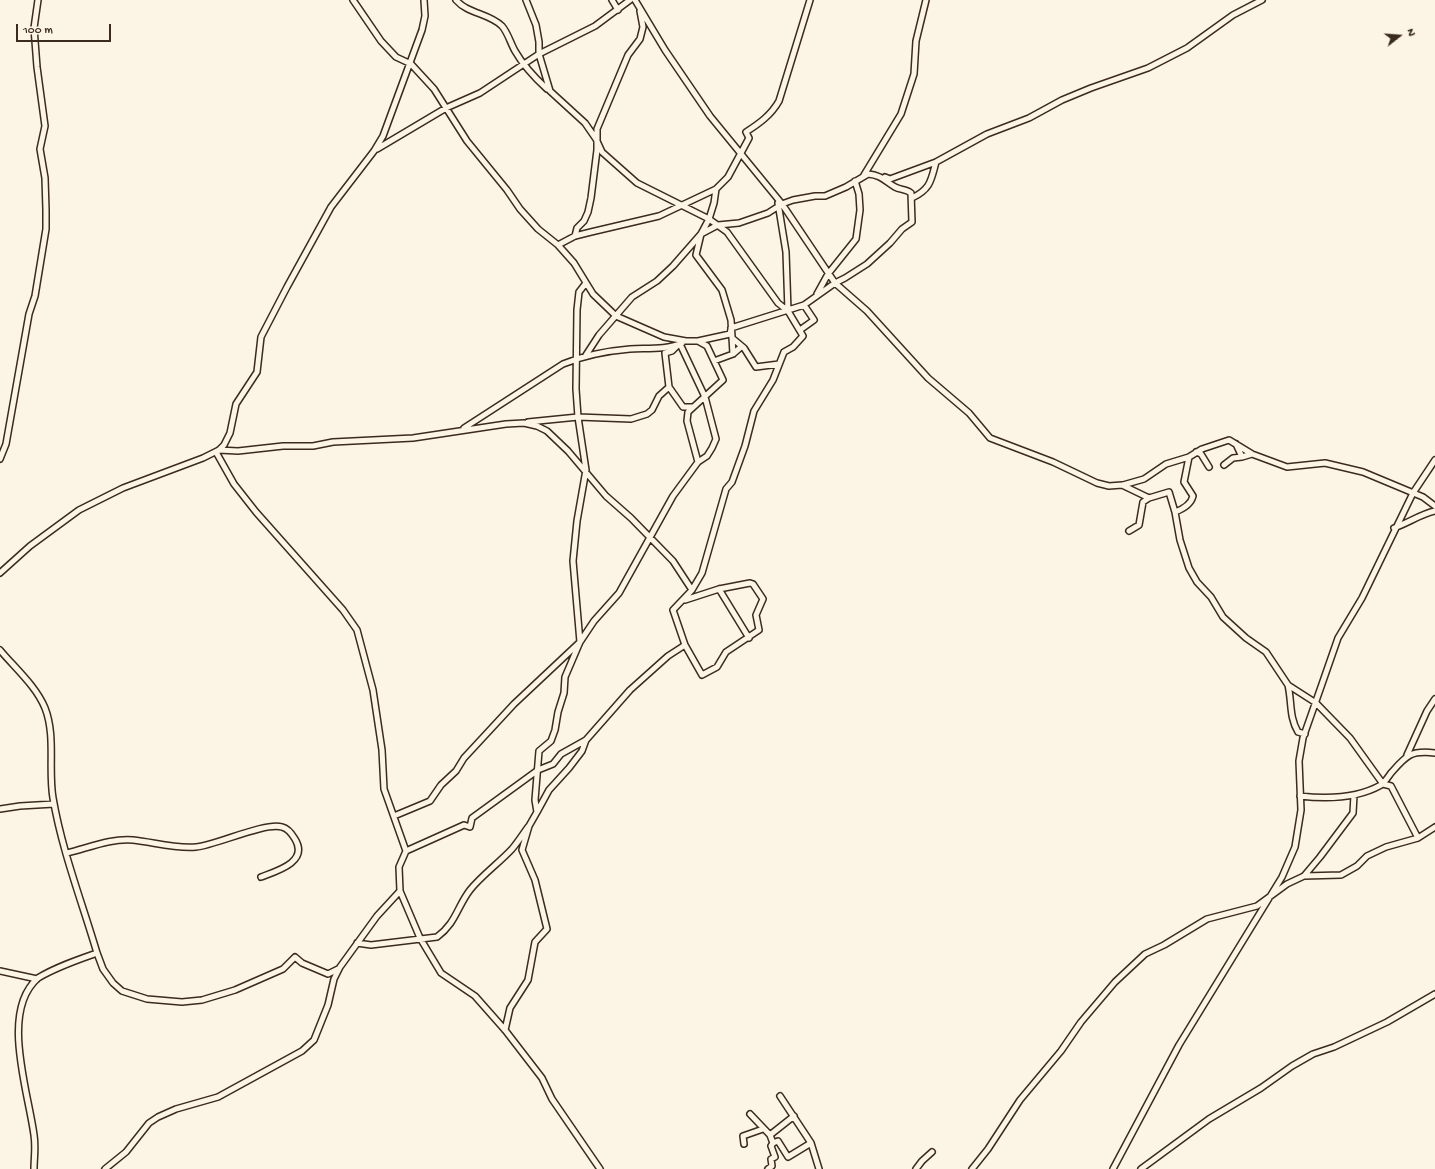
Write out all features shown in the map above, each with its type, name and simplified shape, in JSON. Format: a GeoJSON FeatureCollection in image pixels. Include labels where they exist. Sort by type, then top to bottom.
{"type":"FeatureCollection","features":[{"type":"Feature","properties":{"kind":"street"},"geometry":{"type":"LineString","coordinates":[[0,459],[6,444],[29,314],[35,296],[46,228],[45,178],[40,149],[45,126],[37,67],[34,28],[38,0]]}},
{"type":"Feature","properties":{"kind":"street"},"geometry":{"type":"LineString","coordinates":[[353,0],[381,41],[396,57],[411,64],[434,89],[467,142],[507,190],[520,209],[538,229],[558,245],[574,263],[586,283],[616,316],[664,337],[686,341],[704,341],[788,311],[804,305],[835,283],[867,264],[890,243],[902,229],[912,222],[911,192],[906,189],[896,188],[880,176]]}},
{"type":"Feature","properties":{"kind":"street"},"geometry":{"type":"LineString","coordinates":[[217,451],[228,439],[236,404],[256,372],[261,337],[287,287],[331,207],[374,151],[383,136],[411,64],[422,30],[425,16],[424,0]]}},
{"type":"Feature","properties":{"kind":"street"},"geometry":{"type":"LineString","coordinates":[[456,0],[461,6],[492,19],[500,25],[507,33],[515,51],[524,64],[538,80],[585,123],[596,139],[602,152],[637,183],[718,225],[745,256],[778,303],[788,311],[803,336],[793,347],[784,352],[773,380],[754,411],[745,446],[732,482],[726,489],[702,573],[692,590],[673,610],[685,644],[702,674],[717,667],[726,652],[759,630],[756,615],[763,601],[762,597],[752,584],[719,589],[684,600]]}},
{"type":"Feature","properties":{"kind":"street"},"geometry":{"type":"LineString","coordinates":[[526,0],[536,25],[539,42],[539,54],[550,91]]}},
{"type":"Feature","properties":{"kind":"street"},"geometry":{"type":"LineString","coordinates":[[612,0],[618,10]]}},
{"type":"Feature","properties":{"kind":"street"},"geometry":{"type":"LineString","coordinates":[[374,151],[446,108],[476,95],[539,54],[595,26],[630,0]]}},
{"type":"Feature","properties":{"kind":"street"},"geometry":{"type":"LineString","coordinates":[[635,0],[678,70],[710,116],[778,198],[786,252],[788,311]]}},
{"type":"Feature","properties":{"kind":"street"},"geometry":{"type":"LineString","coordinates":[[864,176],[902,114],[914,74],[916,41],[926,0]]}},
{"type":"Feature","properties":{"kind":"street"},"geometry":{"type":"LineString","coordinates":[[732,354],[733,339],[730,331],[731,320],[722,290],[696,255],[701,234],[718,225],[739,223],[768,213],[780,205],[800,198],[825,196],[846,187],[868,174],[890,179],[936,162],[987,134],[1029,118],[1062,100],[1158,63],[1187,48],[1233,15],[1262,0]]}},
{"type":"Feature","properties":{"kind":"street"},"geometry":{"type":"LineString","coordinates":[[558,245],[575,236],[659,216],[716,189],[728,177],[749,138],[746,132],[761,122],[773,111],[779,101],[809,1]]}},
{"type":"Feature","properties":{"kind":"street"},"geometry":{"type":"LineString","coordinates":[[575,236],[577,228],[586,217],[591,198],[597,150],[596,139],[600,120],[628,55],[640,39],[643,27],[639,6]]}},
{"type":"Feature","properties":{"kind":"street"},"geometry":{"type":"LineString","coordinates":[[912,198],[923,193],[929,186],[936,162]]}},
{"type":"Feature","properties":{"kind":"street"},"geometry":{"type":"LineString","coordinates":[[817,296],[828,274],[856,239],[860,210],[855,181]]}},
{"type":"Feature","properties":{"kind":"street"},"geometry":{"type":"LineString","coordinates":[[586,355],[599,335],[632,296],[657,281],[673,266],[701,234],[709,219],[716,189]]}},
{"type":"Feature","properties":{"kind":"street"},"geometry":{"type":"LineString","coordinates":[[780,205],[835,283],[867,311],[928,378],[968,413],[990,438],[1053,462],[1097,483],[1109,486],[1122,485],[1144,479]]}},
{"type":"Feature","properties":{"kind":"street"},"geometry":{"type":"LineString","coordinates":[[580,642],[573,561],[577,521],[586,470],[578,416],[576,388],[578,358],[577,310],[579,292],[586,283]]}},
{"type":"Feature","properties":{"kind":"street"},"geometry":{"type":"LineString","coordinates":[[800,330],[814,320],[804,305]]}},
{"type":"Feature","properties":{"kind":"street"},"geometry":{"type":"LineString","coordinates":[[733,339],[744,348],[756,368],[779,364]]}},
{"type":"Feature","properties":{"kind":"street"},"geometry":{"type":"LineString","coordinates":[[459,430],[470,425],[563,364],[586,355],[679,344],[686,341],[698,341],[707,346],[724,380],[688,412],[687,421],[698,462]]}},
{"type":"Feature","properties":{"kind":"street"},"geometry":{"type":"LineString","coordinates":[[679,344],[672,351],[665,353],[668,387],[683,407],[693,407]]}},
{"type":"Feature","properties":{"kind":"street"},"geometry":{"type":"LineString","coordinates":[[537,812],[535,800],[539,751],[551,740],[555,730],[558,712],[564,693],[565,677],[580,642],[594,621],[619,593],[673,496],[698,462],[706,456],[716,439],[705,397],[679,344]]}},
{"type":"Feature","properties":{"kind":"street"},"geometry":{"type":"LineString","coordinates":[[714,361],[732,354],[741,347]]}},
{"type":"Feature","properties":{"kind":"street"},"geometry":{"type":"LineString","coordinates":[[0,573],[30,546],[79,510],[122,488],[217,451],[238,451],[283,446],[313,446],[330,443],[414,438],[459,430],[578,416],[631,419],[647,414],[652,410],[659,396],[668,387]]}},
{"type":"Feature","properties":{"kind":"street"},"geometry":{"type":"LineString","coordinates":[[524,423],[537,426],[547,431],[586,470],[606,496],[631,518],[673,561],[692,590]]}},
{"type":"Feature","properties":{"kind":"street"},"geometry":{"type":"LineString","coordinates":[[1129,531],[1139,525],[1141,521],[1143,502],[1139,485],[1144,479],[1166,464],[1189,457],[1229,440],[1252,454],[1287,468],[1325,463],[1363,472],[1423,497],[1435,506]]}},
{"type":"Feature","properties":{"kind":"street"},"geometry":{"type":"LineString","coordinates":[[1235,443],[1242,457]]}},
{"type":"Feature","properties":{"kind":"street"},"geometry":{"type":"LineString","coordinates":[[1224,465],[1233,458],[1238,449]]}},
{"type":"Feature","properties":{"kind":"street"},"geometry":{"type":"LineString","coordinates":[[217,451],[234,484],[256,512],[343,610],[357,630],[373,690],[382,750],[384,789],[406,851]]}},
{"type":"Feature","properties":{"kind":"street"},"geometry":{"type":"LineString","coordinates":[[1200,452],[1209,467]]}},
{"type":"Feature","properties":{"kind":"street"},"geometry":{"type":"LineString","coordinates":[[1233,458],[1252,454]]}},
{"type":"Feature","properties":{"kind":"street"},"geometry":{"type":"LineString","coordinates":[[1175,512],[1183,509],[1192,501],[1193,496],[1184,482],[1189,457]]}},
{"type":"Feature","properties":{"kind":"street"},"geometry":{"type":"LineString","coordinates":[[1113,1169],[1179,1045],[1282,877],[1295,847],[1301,810],[1299,761],[1305,734],[1338,638],[1362,598],[1394,528],[1413,493],[1435,460]]}},
{"type":"Feature","properties":{"kind":"street"},"geometry":{"type":"LineString","coordinates":[[1122,485],[1149,498]]}},
{"type":"Feature","properties":{"kind":"street"},"geometry":{"type":"LineString","coordinates":[[1143,502],[1149,498],[1169,492],[1175,512],[1180,540],[1189,568],[1197,582],[1211,597],[1228,623],[1266,652],[1288,685],[1292,700],[1293,723],[1298,732],[1305,734]]}},
{"type":"Feature","properties":{"kind":"street"},"geometry":{"type":"LineString","coordinates":[[1394,528],[1414,520],[1426,513],[1435,511]]}},
{"type":"Feature","properties":{"kind":"street"},"geometry":{"type":"LineString","coordinates":[[719,589],[749,638]]}},
{"type":"Feature","properties":{"kind":"street"},"geometry":{"type":"LineString","coordinates":[[394,816],[430,801],[441,785],[456,771],[464,758],[514,704],[580,642]]}},
{"type":"Feature","properties":{"kind":"street"},"geometry":{"type":"LineString","coordinates":[[600,1169],[552,1099],[542,1078],[505,1030],[475,996],[441,973],[420,938],[400,891],[399,867],[406,851],[464,825],[470,827],[472,818],[538,770],[553,764],[561,754],[586,740],[630,690],[668,656],[685,644]]}},
{"type":"Feature","properties":{"kind":"street"},"geometry":{"type":"LineString","coordinates":[[0,650],[36,692],[45,707],[49,723],[54,804],[97,953],[103,969],[113,983],[122,991],[147,999],[182,1002],[202,1000],[235,990],[283,969],[295,957],[302,963],[328,974],[340,967]]}},
{"type":"Feature","properties":{"kind":"street"},"geometry":{"type":"LineString","coordinates":[[1288,685],[1316,703],[1350,738],[1383,784],[1391,786],[1418,838]]}},
{"type":"Feature","properties":{"kind":"street"},"geometry":{"type":"LineString","coordinates":[[1300,796],[1315,798],[1354,794],[1383,784],[1407,755],[1426,711],[1435,698]]}},
{"type":"Feature","properties":{"kind":"street"},"geometry":{"type":"LineString","coordinates":[[357,943],[371,945],[437,936],[445,931],[455,918],[461,904],[471,889],[512,849],[529,826],[549,790],[582,751],[586,740]]}},
{"type":"Feature","properties":{"kind":"street"},"geometry":{"type":"LineString","coordinates":[[1407,755],[1418,753],[1435,753]]}},
{"type":"Feature","properties":{"kind":"street"},"geometry":{"type":"LineString","coordinates":[[1304,876],[1353,814],[1354,794]]}},
{"type":"Feature","properties":{"kind":"street"},"geometry":{"type":"LineString","coordinates":[[0,809],[54,804]]}},
{"type":"Feature","properties":{"kind":"street"},"geometry":{"type":"LineString","coordinates":[[67,853],[115,841],[131,840],[184,847],[197,847],[276,826],[282,827],[288,830],[296,841],[298,848],[297,855],[286,868],[261,877]]}},
{"type":"Feature","properties":{"kind":"street"},"geometry":{"type":"LineString","coordinates":[[505,1030],[510,1008],[528,980],[535,942],[547,929],[536,880],[522,850],[529,826]]}},
{"type":"Feature","properties":{"kind":"street"},"geometry":{"type":"LineString","coordinates":[[972,1169],[988,1149],[1020,1100],[1061,1051],[1081,1022],[1123,975],[1145,954],[1164,945],[1207,919],[1257,906],[1270,898],[1287,884],[1304,876],[1340,875],[1357,866],[1367,856],[1386,846],[1418,838],[1435,827]]}},
{"type":"Feature","properties":{"kind":"street"},"geometry":{"type":"LineString","coordinates":[[105,1169],[126,1152],[149,1123],[158,1117],[176,1109],[218,1097],[307,1048],[314,1040],[328,1005],[334,979],[340,967],[377,916],[400,891]]}},
{"type":"Feature","properties":{"kind":"street"},"geometry":{"type":"LineString","coordinates":[[34,1169],[34,1134],[16,1056],[12,1031],[14,1012],[22,994],[37,979],[57,968],[97,953]]}},
{"type":"Feature","properties":{"kind":"street"},"geometry":{"type":"LineString","coordinates":[[0,971],[37,979]]}},
{"type":"Feature","properties":{"kind":"street"},"geometry":{"type":"LineString","coordinates":[[1141,1169],[1209,1119],[1261,1088],[1292,1066],[1313,1054],[1334,1047],[1387,1022],[1435,994]]}},
{"type":"Feature","properties":{"kind":"street"},"geometry":{"type":"LineString","coordinates":[[780,1096],[811,1143],[819,1169]]}},
{"type":"Feature","properties":{"kind":"street"},"geometry":{"type":"LineString","coordinates":[[750,1114],[770,1135],[773,1143],[771,1146],[775,1157],[771,1159],[772,1166],[768,1169]]}},
{"type":"Feature","properties":{"kind":"street"},"geometry":{"type":"LineString","coordinates":[[770,1135],[794,1116]]}},
{"type":"Feature","properties":{"kind":"street"},"geometry":{"type":"LineString","coordinates":[[744,1144],[743,1136],[763,1129]]}},
{"type":"Feature","properties":{"kind":"street"},"geometry":{"type":"LineString","coordinates":[[773,1143],[778,1141],[788,1157],[811,1143]]}},
{"type":"Feature","properties":{"kind":"street"},"geometry":{"type":"LineString","coordinates":[[916,1169],[932,1152]]}}]}
